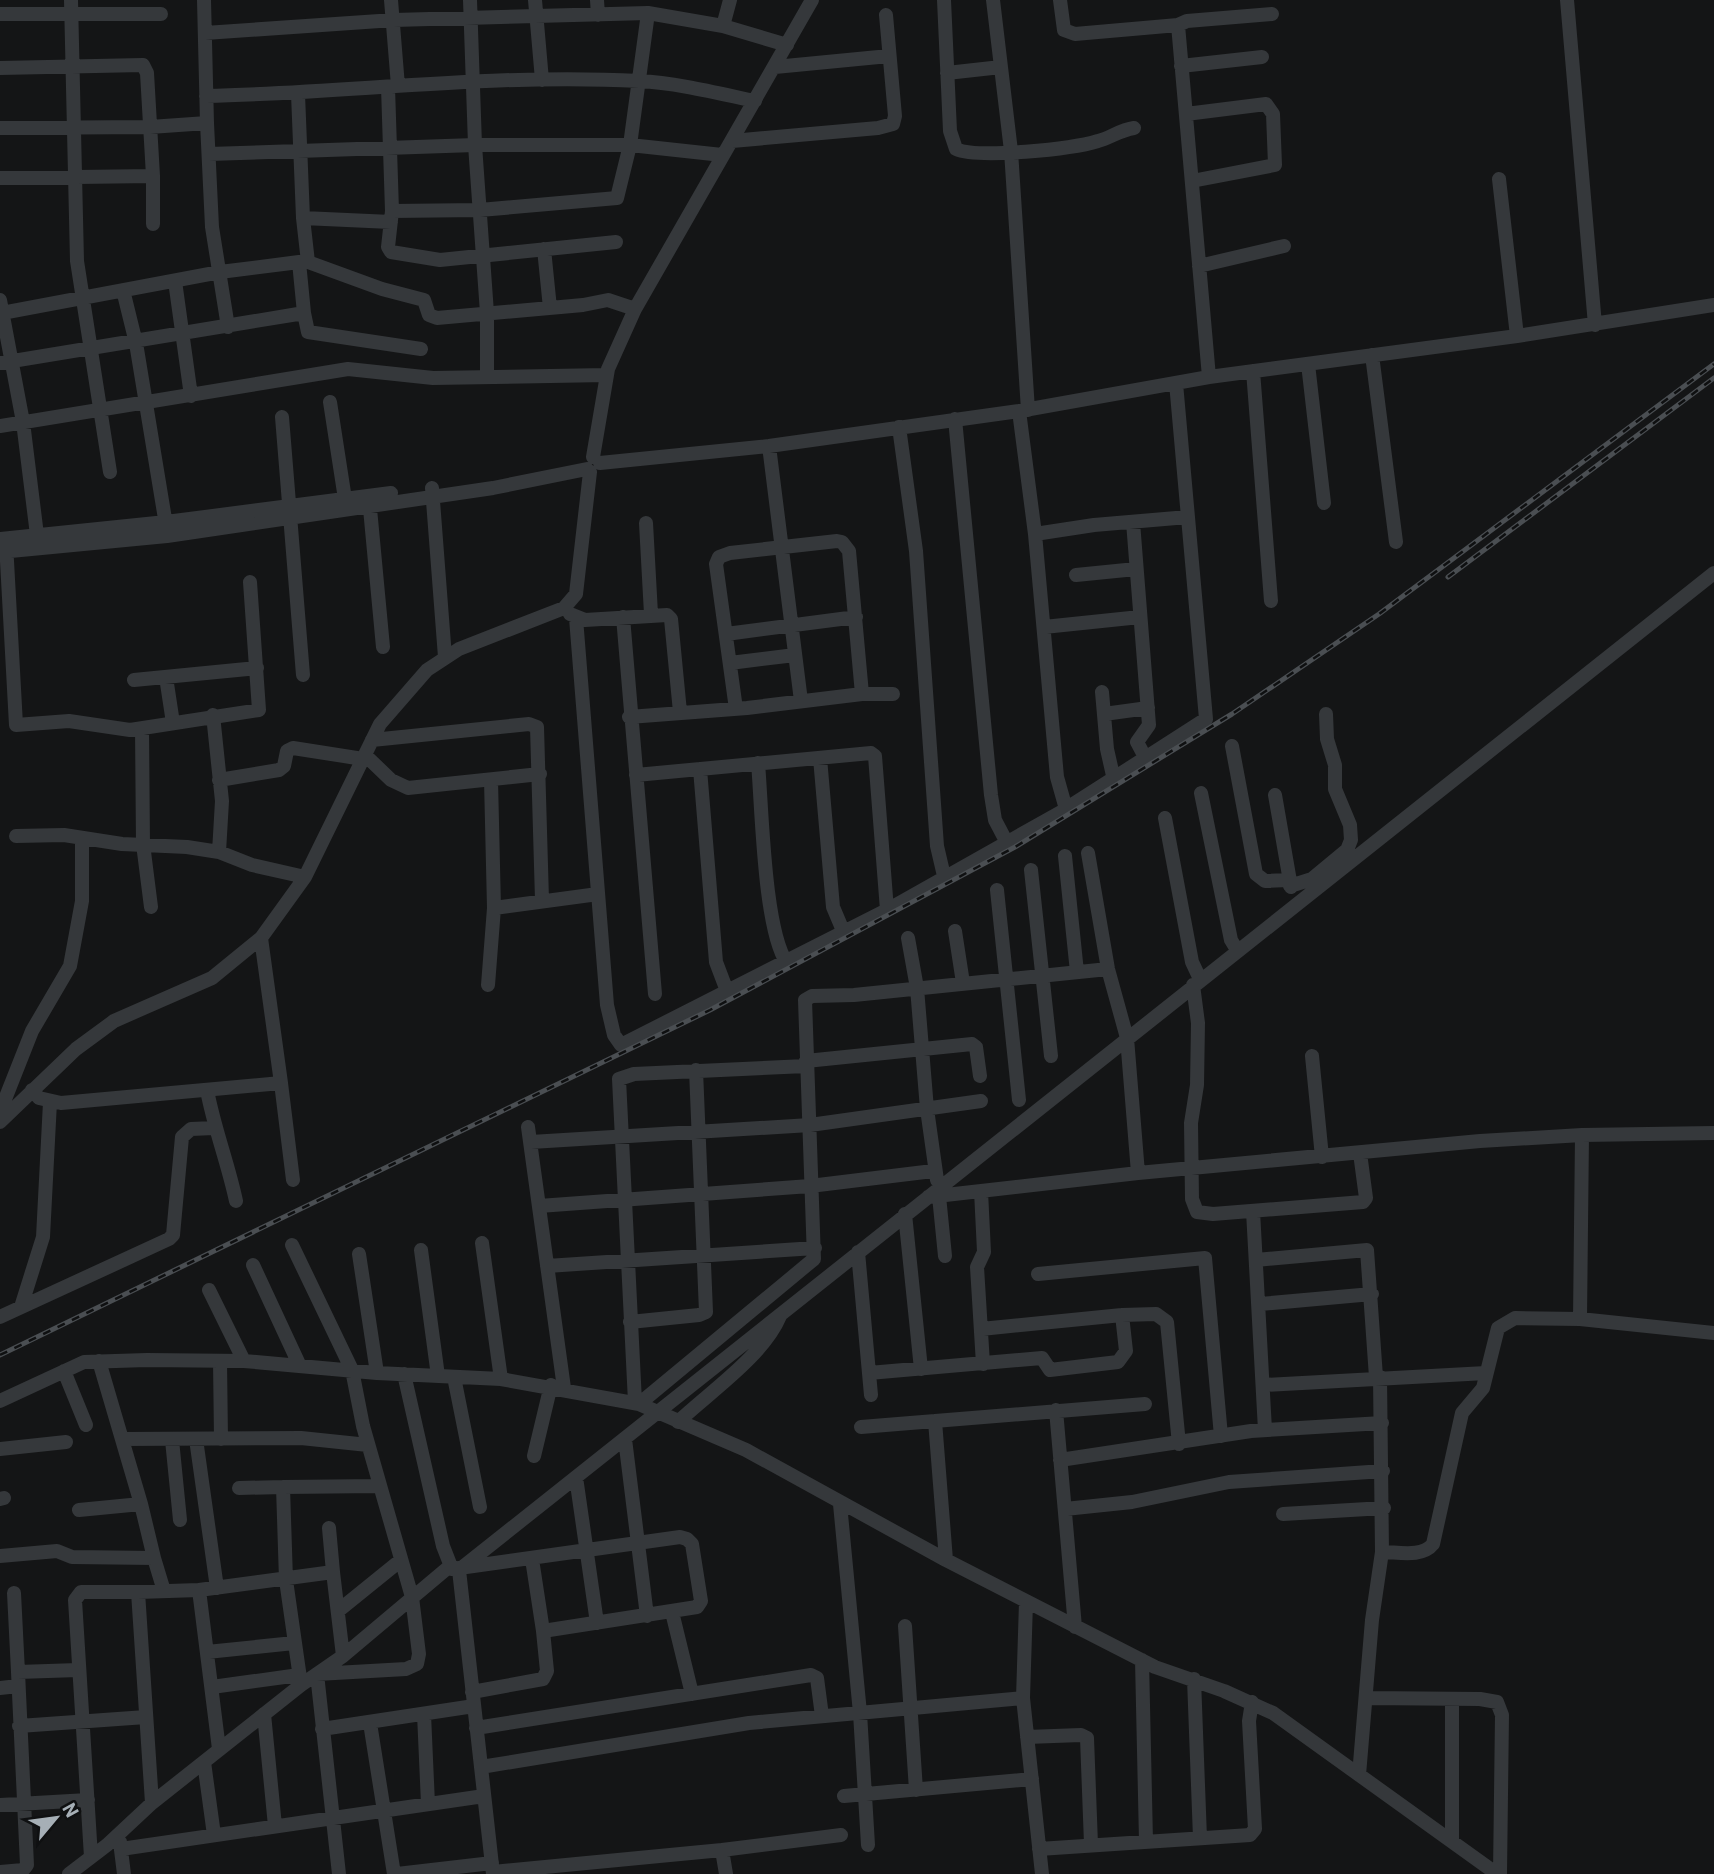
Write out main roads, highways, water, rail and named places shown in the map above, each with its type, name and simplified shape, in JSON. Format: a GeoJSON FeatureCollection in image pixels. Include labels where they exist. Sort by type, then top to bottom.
{"type":"FeatureCollection","features":[{"type":"Feature","properties":{"kind":"railway"},"geometry":{"type":"LineString","coordinates":[[0,1355],[710,1010],[1015,847],[1232,714],[1379,614],[1714,364]]}},
{"type":"Feature","properties":{"kind":"railway"},"geometry":{"type":"LineString","coordinates":[[1448,577],[1714,378]]}}]}
